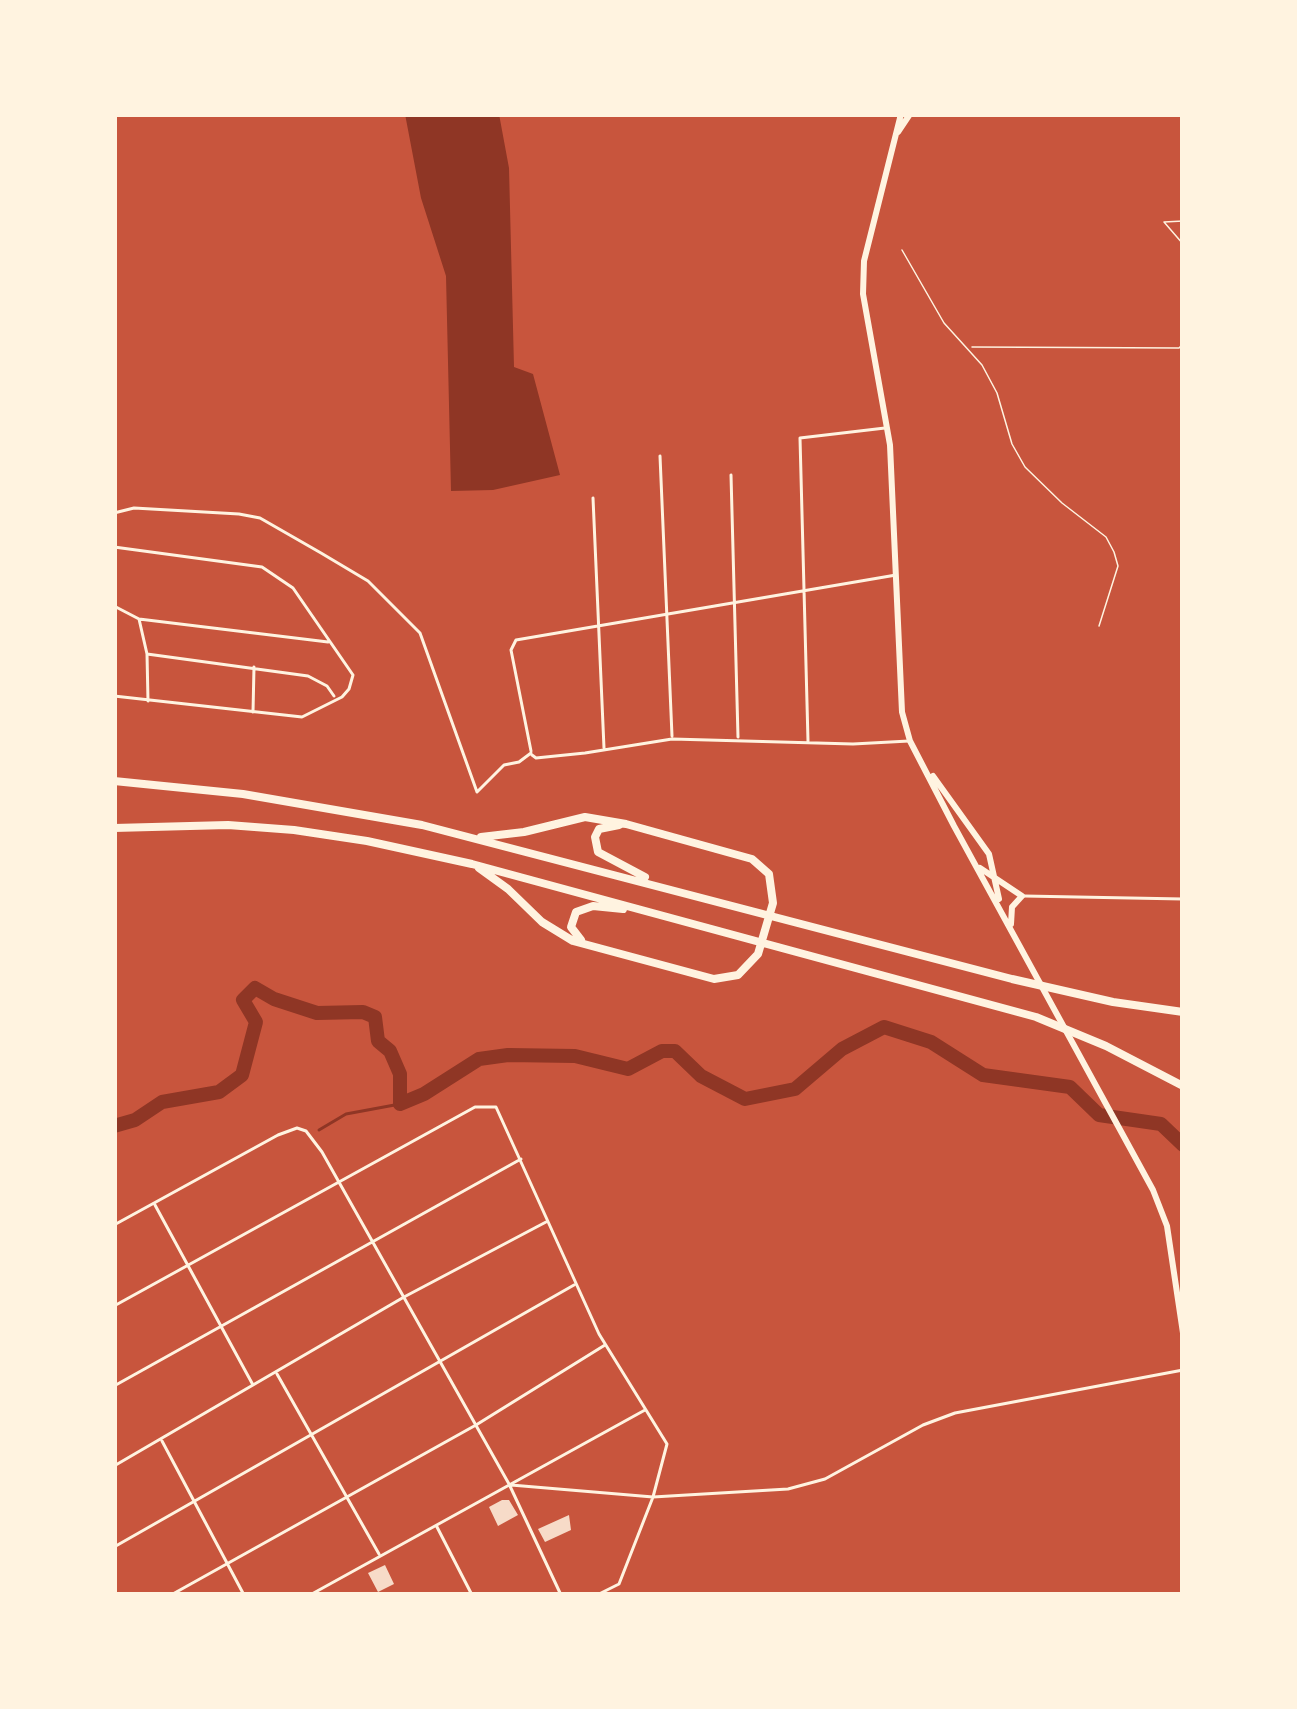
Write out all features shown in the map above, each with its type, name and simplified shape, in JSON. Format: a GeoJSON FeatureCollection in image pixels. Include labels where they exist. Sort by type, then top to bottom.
{"type":"FeatureCollection","features":[{"type":"Feature","properties":{"kind":"highway"},"geometry":{"type":"LineString","coordinates":[[114,781],[285,800],[477,838],[1083,996],[1183,1012]]}},
{"type":"Feature","properties":{"kind":"highway"},"geometry":{"type":"LineString","coordinates":[[472,864],[508,889],[542,922],[586,945],[714,980],[738,975],[758,954],[773,903],[769,874],[761,865],[741,855],[626,824],[585,817],[477,838]]}},
{"type":"Feature","properties":{"kind":"highway"},"geometry":{"type":"LineString","coordinates":[[114,828],[228,824],[294,830],[472,864],[1036,1017],[1183,1086]]}},
{"type":"Feature","properties":{"kind":"highway"},"geometry":{"type":"LineString","coordinates":[[626,824],[599,829],[595,837],[598,851],[663,885]]}},
{"type":"Feature","properties":{"kind":"highway"},"geometry":{"type":"LineString","coordinates":[[586,945],[572,927],[572,919],[582,908],[646,911]]}},
{"type":"Feature","properties":{"kind":"main road"},"geometry":{"type":"LineString","coordinates":[[905,114],[868,245],[864,278],[864,313],[889,428],[902,712],[910,741],[989,854],[1001,909]]}},
{"type":"Feature","properties":{"kind":"main road"},"geometry":{"type":"LineString","coordinates":[[927,768],[1148,1181],[1167,1226],[1183,1333]]}},
{"type":"Feature","properties":{"kind":"main road"},"geometry":{"type":"LineString","coordinates":[[979,869],[1022,896]]}},
{"type":"Feature","properties":{"kind":"main road"},"geometry":{"type":"LineString","coordinates":[[979,869],[998,892],[1022,896]]}},
{"type":"Feature","properties":{"kind":"main road"},"geometry":{"type":"LineString","coordinates":[[1001,909],[1008,895]]}},
{"type":"Feature","properties":{"kind":"main road"},"geometry":{"type":"LineString","coordinates":[[1011,927],[1012,907],[1022,896]]}},
{"type":"Feature","properties":{"kind":"street"},"geometry":{"type":"LineString","coordinates":[[808,741],[800,438],[889,428]]}},
{"type":"Feature","properties":{"kind":"street"},"geometry":{"type":"LineString","coordinates":[[660,456],[672,739]]}},
{"type":"Feature","properties":{"kind":"street"},"geometry":{"type":"LineString","coordinates":[[731,475],[738,739]]}},
{"type":"Feature","properties":{"kind":"street"},"geometry":{"type":"LineString","coordinates":[[593,498],[604,750]]}},
{"type":"Feature","properties":{"kind":"street"},"geometry":{"type":"LineString","coordinates":[[114,513],[134,508],[260,518],[321,553],[368,581],[420,633],[477,792],[503,765],[531,753]]}},
{"type":"Feature","properties":{"kind":"street"},"geometry":{"type":"LineString","coordinates":[[114,547],[262,567],[293,588],[353,675],[350,689],[302,717],[114,696]]}},
{"type":"Feature","properties":{"kind":"street"},"geometry":{"type":"LineString","coordinates":[[898,574],[517,640],[511,650],[531,753],[536,758],[672,739],[910,741]]}},
{"type":"Feature","properties":{"kind":"street"},"geometry":{"type":"LineString","coordinates":[[114,606],[139,619],[328,642]]}},
{"type":"Feature","properties":{"kind":"street"},"geometry":{"type":"LineString","coordinates":[[139,619],[147,654],[148,701]]}},
{"type":"Feature","properties":{"kind":"street"},"geometry":{"type":"LineString","coordinates":[[147,654],[308,676],[327,686],[335,697]]}},
{"type":"Feature","properties":{"kind":"street"},"geometry":{"type":"LineString","coordinates":[[253,713],[254,665]]}},
{"type":"Feature","properties":{"kind":"street"},"geometry":{"type":"LineString","coordinates":[[1022,896],[1183,899]]}},
{"type":"Feature","properties":{"kind":"street"},"geometry":{"type":"LineString","coordinates":[[114,1306],[475,1107],[496,1107],[605,1346],[667,1444],[619,1584],[596,1595]]}},
{"type":"Feature","properties":{"kind":"street"},"geometry":{"type":"LineString","coordinates":[[114,1226],[297,1128],[312,1137],[509,1484],[561,1595]]}},
{"type":"Feature","properties":{"kind":"street"},"geometry":{"type":"LineString","coordinates":[[114,1386],[520,1159]]}},
{"type":"Feature","properties":{"kind":"street"},"geometry":{"type":"LineString","coordinates":[[154,1204],[254,1384]]}},
{"type":"Feature","properties":{"kind":"street"},"geometry":{"type":"LineString","coordinates":[[114,1466],[404,1297],[548,1221]]}},
{"type":"Feature","properties":{"kind":"street"},"geometry":{"type":"LineString","coordinates":[[114,1547],[575,1284]]}},
{"type":"Feature","properties":{"kind":"street"},"geometry":{"type":"LineString","coordinates":[[171,1595],[476,1425],[605,1346]]}},
{"type":"Feature","properties":{"kind":"street"},"geometry":{"type":"LineString","coordinates":[[509,1484],[652,1497],[806,1486],[955,1413],[1183,1370]]}},
{"type":"Feature","properties":{"kind":"street"},"geometry":{"type":"LineString","coordinates":[[276,1373],[380,1556]]}},
{"type":"Feature","properties":{"kind":"street"},"geometry":{"type":"LineString","coordinates":[[310,1595],[645,1410]]}},
{"type":"Feature","properties":{"kind":"street"},"geometry":{"type":"LineString","coordinates":[[161,1439],[244,1595]]}},
{"type":"Feature","properties":{"kind":"street"},"geometry":{"type":"LineString","coordinates":[[436,1525],[472,1595]]}},
{"type":"Feature","properties":{"kind":"path"},"geometry":{"type":"LineString","coordinates":[[1183,221],[1165,222],[1183,244]]}},
{"type":"Feature","properties":{"kind":"path"},"geometry":{"type":"LineString","coordinates":[[902,250],[935,310],[968,346],[997,393],[1024,467],[1106,537],[1114,552],[1118,566],[1099,626]]}},
{"type":"Feature","properties":{"kind":"path"},"geometry":{"type":"LineString","coordinates":[[968,346],[1179,348],[1183,344]]}},
{"type":"Feature","properties":{"kind":"shaded area"},"geometry":{"type":"Polygon","coordinates":[[[405,114],[499,114],[509,168],[514,367],[533,374],[560,475],[493,490],[451,491],[446,276],[421,198],[405,114]]]}},
{"type":"Feature","properties":{"kind":"building"},"geometry":{"type":"Polygon","coordinates":[[[509,1500],[518,1515],[498,1526],[489,1507],[509,1500]]]}},
{"type":"Feature","properties":{"kind":"building"},"geometry":{"type":"Polygon","coordinates":[[[569,1515],[571,1530],[545,1542],[538,1529],[569,1515]]]}},
{"type":"Feature","properties":{"kind":"building"},"geometry":{"type":"Polygon","coordinates":[[[385,1565],[394,1584],[378,1592],[368,1573],[385,1565]]]}},
{"type":"Feature","properties":{"kind":"waterway"},"geometry":{"type":"LineString","coordinates":[[114,1126],[135,1120],[162,1102],[219,1092],[242,1075],[256,1022],[243,1000],[255,988],[317,1013],[363,1012],[375,1017],[378,1041],[390,1051],[400,1074],[400,1104],[479,1059],[575,1056],[628,1069],[662,1051],[675,1051],[701,1076],[745,1099],[795,1089],[842,1049],[884,1027],[931,1042],[983,1075],[1070,1087],[1099,1115],[1161,1124],[1183,1145]]}},
{"type":"Feature","properties":{"kind":"waterway"},"geometry":{"type":"LineString","coordinates":[[319,1130],[346,1114],[400,1104]]}}]}
